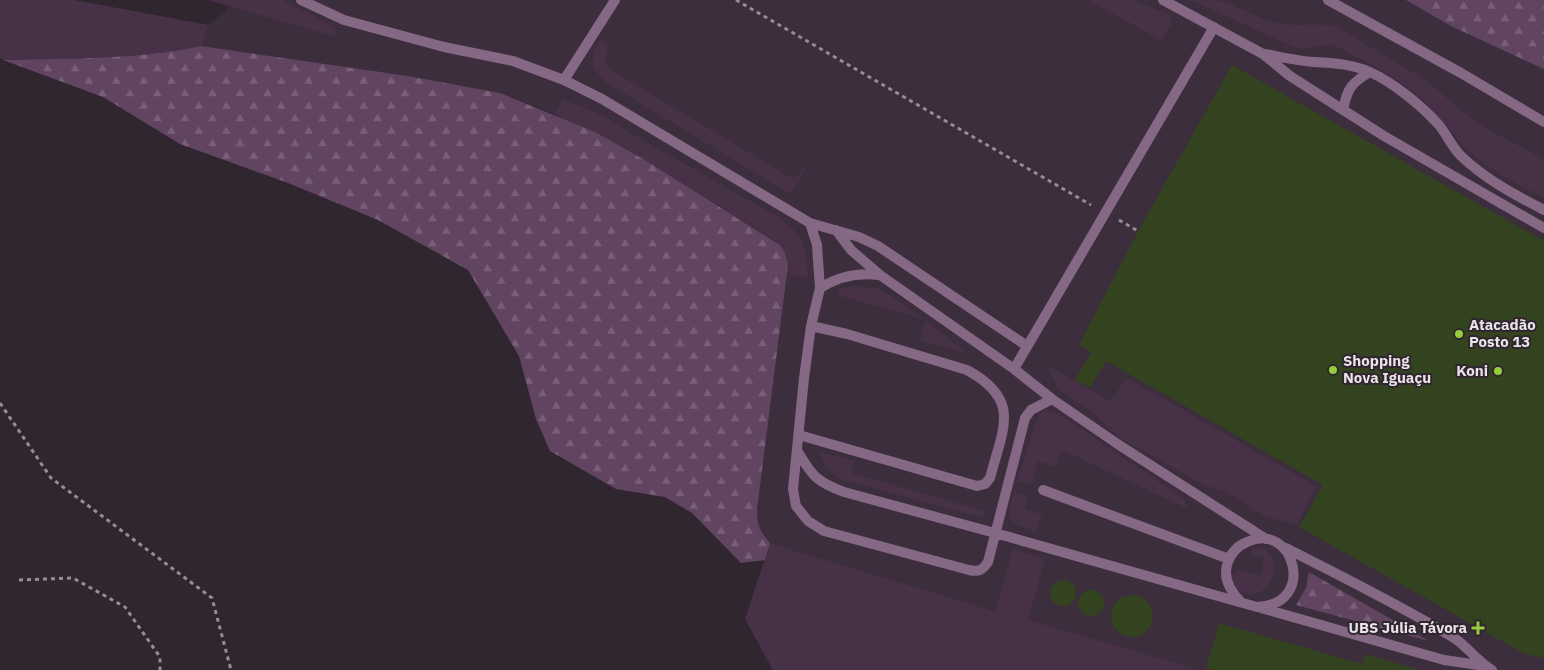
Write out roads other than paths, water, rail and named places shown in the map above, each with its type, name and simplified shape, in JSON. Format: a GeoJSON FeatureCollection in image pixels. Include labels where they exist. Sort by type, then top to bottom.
{"type":"FeatureCollection","features":[{"type":"Feature","properties":{"kind":"lane"},"geometry":{"type":"LineString","coordinates":[[301,0],[344,20],[444,47],[513,61],[564,80],[602,99],[810,223],[859,237],[878,246],[1027,346]]}},
{"type":"Feature","properties":{"kind":"lane"},"geometry":{"type":"LineString","coordinates":[[564,80],[615,0]]}},
{"type":"Feature","properties":{"kind":"lane"},"geometry":{"type":"LineString","coordinates":[[1163,0],[1185,10],[1263,54],[1290,76],[1384,136],[1544,228]]}},
{"type":"Feature","properties":{"kind":"lane"},"geometry":{"type":"LineString","coordinates":[[1328,0],[1461,73],[1544,122]]}},
{"type":"Feature","properties":{"kind":"lane"},"geometry":{"type":"LineString","coordinates":[[1014,369],[1056,294],[1214,27]]}},
{"type":"Feature","properties":{"kind":"lane"},"geometry":{"type":"LineString","coordinates":[[1263,54],[1314,62],[1350,65],[1370,72],[1427,113],[1464,158],[1509,192],[1544,210]]}},
{"type":"Feature","properties":{"kind":"lane"},"geometry":{"type":"LineString","coordinates":[[1343,110],[1346,96],[1351,86],[1370,72]]}},
{"type":"Feature","properties":{"kind":"lane"},"geometry":{"type":"LineString","coordinates":[[810,223],[817,245],[820,288],[811,326],[793,489],[796,506],[808,521],[824,531],[978,572],[984,569],[988,562],[994,533],[1026,418],[1031,410],[1052,399]]}},
{"type":"Feature","properties":{"kind":"lane"},"geometry":{"type":"LineString","coordinates":[[836,230],[851,250],[880,275],[1014,369],[1052,399],[1119,445],[1284,549],[1294,567],[1294,578],[1285,596],[1277,603],[1268,607],[1257,607]]}},
{"type":"Feature","properties":{"kind":"lane"},"geometry":{"type":"LineString","coordinates":[[820,288],[831,281],[855,274],[880,275]]}},
{"type":"Feature","properties":{"kind":"lane"},"geometry":{"type":"LineString","coordinates":[[799,435],[977,486],[985,484],[990,478],[1006,418],[1004,406],[998,396],[981,377],[967,370],[847,334],[811,326]]}},
{"type":"Feature","properties":{"kind":"lane"},"geometry":{"type":"LineString","coordinates":[[798,452],[811,473],[825,485],[844,492],[1444,660],[1489,668]]}},
{"type":"Feature","properties":{"kind":"lane"},"geometry":{"type":"LineString","coordinates":[[1043,490],[1229,559]]}},
{"type":"Feature","properties":{"kind":"lane"},"geometry":{"type":"LineString","coordinates":[[1241,602],[1229,587],[1226,568],[1229,559],[1240,545],[1258,539],[1271,541],[1355,584],[1456,640],[1489,668]]}},
{"type":"Feature","properties":{"kind":"place","name":"Atacadão Posto 13"},"geometry":{"type":"Point","coordinates":[1459,334]}},
{"type":"Feature","properties":{"kind":"place","name":"Shopping Nova Iguaçu"},"geometry":{"type":"Point","coordinates":[1333,370]}},
{"type":"Feature","properties":{"kind":"place","name":"Koni"},"geometry":{"type":"Point","coordinates":[1498,371]}},
{"type":"Feature","properties":{"kind":"place","name":"UBS Júlia Távora"},"geometry":{"type":"Point","coordinates":[1478,628]}}]}
